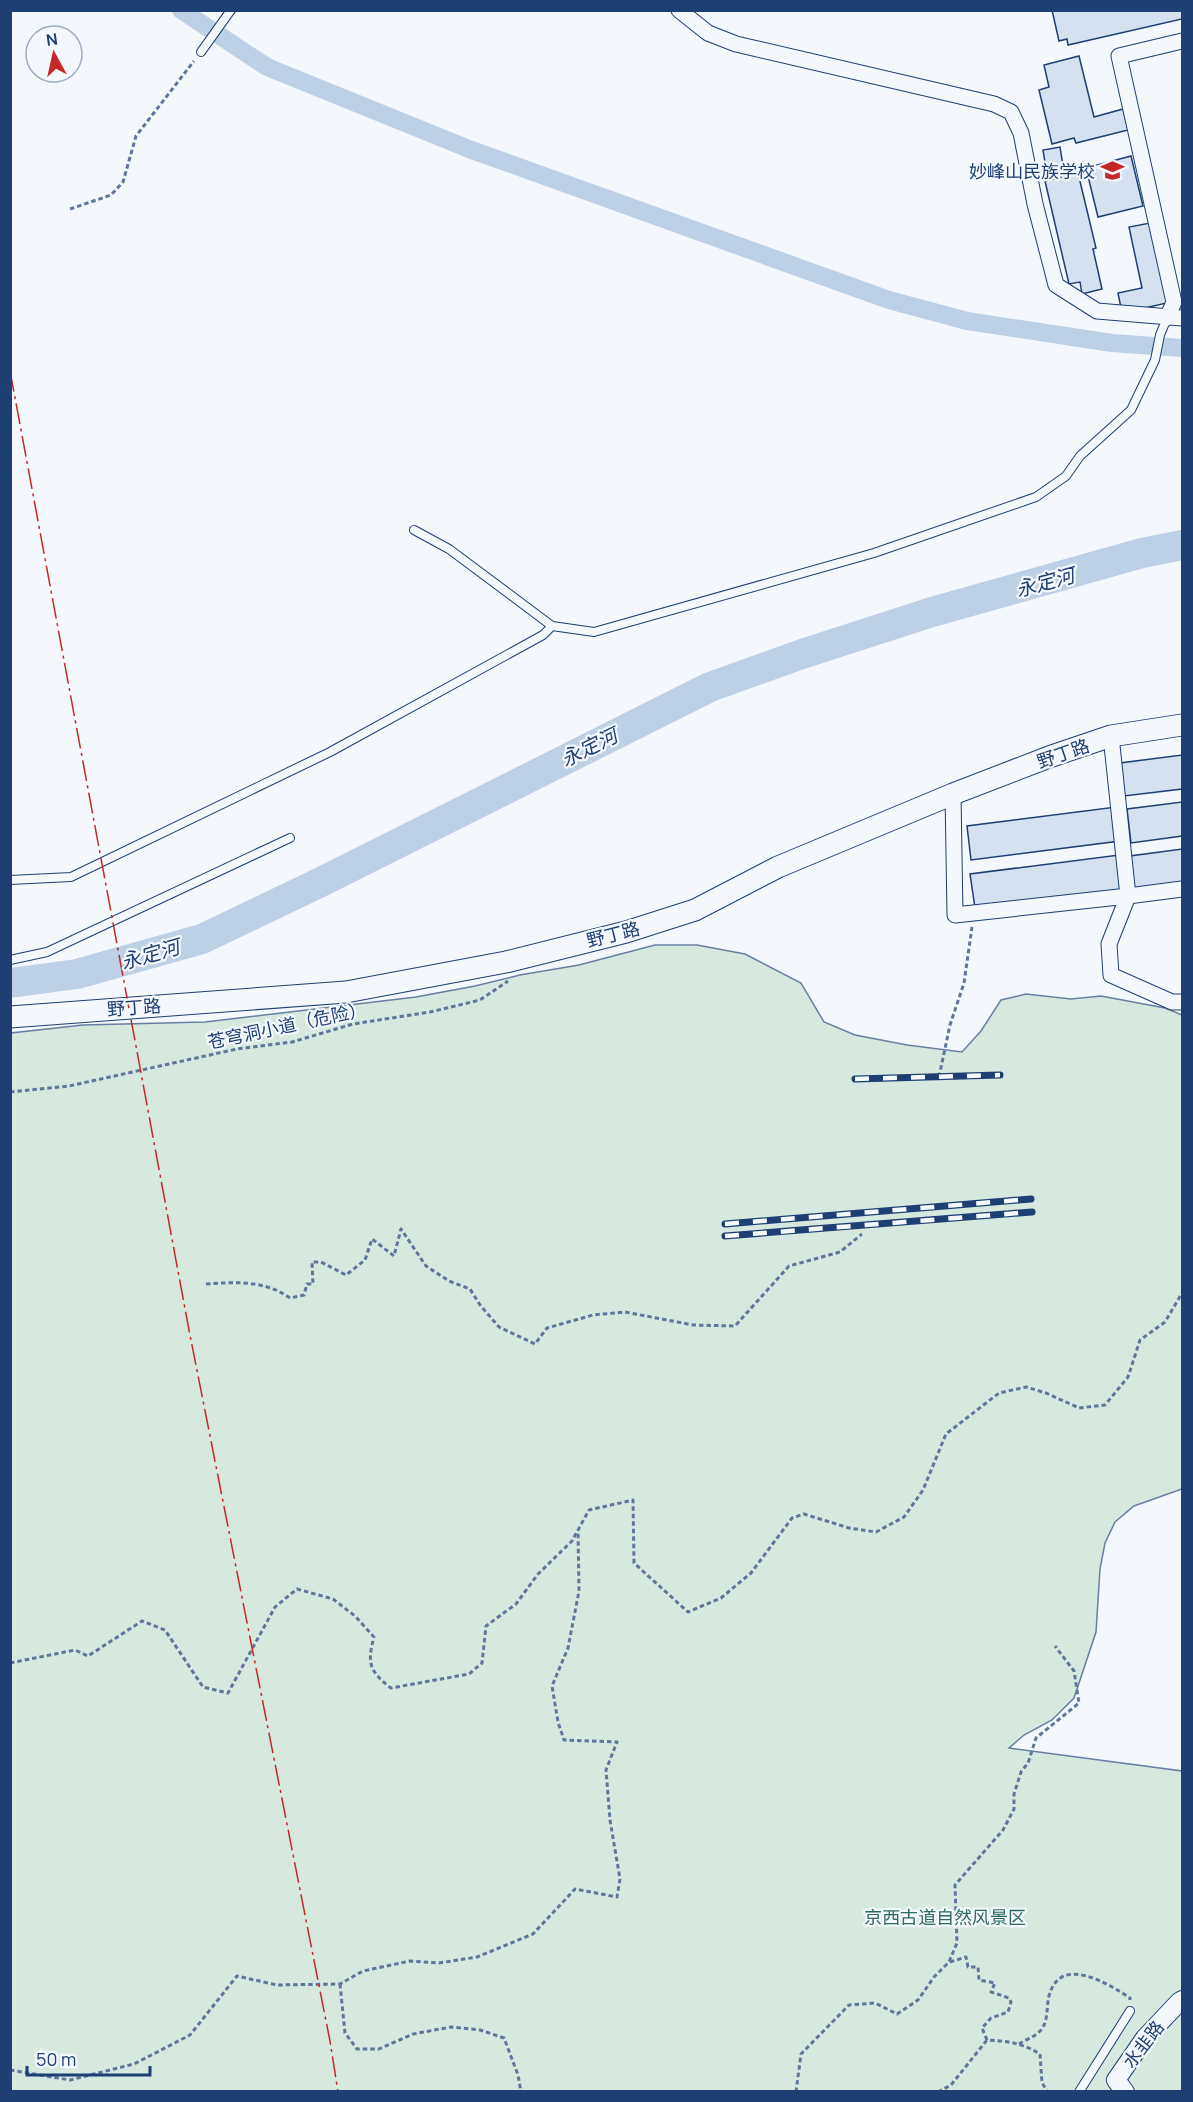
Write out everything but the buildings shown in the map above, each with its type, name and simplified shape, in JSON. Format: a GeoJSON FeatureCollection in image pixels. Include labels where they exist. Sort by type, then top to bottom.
{"type":"FeatureCollection","features":[{"type":"Feature","properties":{"kind":"main road","name":"野丁路"},"geometry":{"type":"LineString","coordinates":[[10,1017],[346,992],[506,962],[626,932],[695,910],[778,867],[953,794],[1049,757],[1111,736],[1182,725]]}},
{"type":"Feature","properties":{"kind":"street"},"geometry":{"type":"LineString","coordinates":[[679,10],[708,33],[736,44],[994,104],[1011,112],[1022,133],[1035,204],[1056,285],[1097,311],[1175,318],[1174,302],[1119,56],[1182,41]]}},
{"type":"Feature","properties":{"kind":"street"},"geometry":{"type":"LineString","coordinates":[[1111,736],[1128,896],[1109,944],[1111,975],[1172,1002],[1182,1002]]}},
{"type":"Feature","properties":{"kind":"street"},"geometry":{"type":"LineString","coordinates":[[953,794],[955,915],[1182,889]]}},
{"type":"Feature","properties":{"kind":"street","name":"水韭路"},"geometry":{"type":"LineString","coordinates":[[1125,2091],[1116,2080],[1145,2038],[1182,2000]]}},
{"type":"Feature","properties":{"kind":"lane"},"geometry":{"type":"LineString","coordinates":[[201,52],[220,22],[231,10]]}},
{"type":"Feature","properties":{"kind":"lane"},"geometry":{"type":"LineString","coordinates":[[414,530],[448,549],[552,626],[594,632],[874,553],[1036,497],[1066,476],[1080,456],[1131,410],[1155,360],[1160,334],[1175,318]]}},
{"type":"Feature","properties":{"kind":"lane"},"geometry":{"type":"LineString","coordinates":[[10,880],[71,877],[330,752],[543,635],[552,626]]}},
{"type":"Feature","properties":{"kind":"lane"},"geometry":{"type":"LineString","coordinates":[[10,960],[47,952],[290,838]]}},
{"type":"Feature","properties":{"kind":"lane"},"geometry":{"type":"LineString","coordinates":[[1079,2091],[1130,2011]]}},
{"type":"Feature","properties":{"kind":"path"},"geometry":{"type":"LineString","coordinates":[[70,209],[111,195],[123,182],[136,136],[201,52]]}},
{"type":"Feature","properties":{"kind":"path"},"geometry":{"type":"LineString","coordinates":[[939,1077],[950,1025],[964,983],[974,913]]}},
{"type":"Feature","properties":{"kind":"path","name":"苍穹洞小道（危险）"},"geometry":{"type":"LineString","coordinates":[[10,1092],[69,1086],[237,1049],[292,1042],[353,1024],[430,1012],[480,1000],[508,981]]}},
{"type":"Feature","properties":{"kind":"path"},"geometry":{"type":"LineString","coordinates":[[206,1284],[257,1284],[281,1291],[290,1298],[304,1295],[308,1284],[313,1284],[312,1262],[321,1262],[346,1275],[365,1260],[372,1239],[394,1256],[400,1229],[426,1266],[449,1281],[470,1289],[480,1305],[499,1326],[535,1344],[547,1328],[593,1315],[625,1312],[693,1325],[735,1326],[789,1266],[840,1252],[862,1234]]}},
{"type":"Feature","properties":{"kind":"path"},"geometry":{"type":"LineString","coordinates":[[10,1663],[75,1650],[88,1656],[142,1621],[165,1630],[203,1687],[228,1693],[275,1607],[297,1589],[333,1599],[355,1616],[374,1637],[369,1658],[378,1678],[391,1688],[469,1674],[482,1664],[486,1626],[516,1604],[537,1574],[572,1541],[589,1510],[633,1500],[634,1563],[688,1612],[721,1598],[751,1573],[792,1518],[804,1514],[849,1528],[876,1532],[904,1517],[923,1490],[946,1434],[999,1393],[1026,1387],[1079,1408],[1105,1404],[1128,1377],[1140,1340],[1164,1322],[1182,1293]]}},
{"type":"Feature","properties":{"kind":"path"},"geometry":{"type":"LineString","coordinates":[[10,2070],[70,2080],[134,2064],[190,2035],[237,1976],[277,1984],[340,1984],[363,1971],[410,1961],[439,1963],[477,1957],[533,1934],[574,1889],[617,1897],[620,1879],[610,1820],[606,1770],[617,1742],[564,1740],[552,1686],[568,1648],[579,1591],[578,1530]]}},
{"type":"Feature","properties":{"kind":"path"},"geometry":{"type":"LineString","coordinates":[[796,2091],[801,2054],[849,2005],[875,2003],[897,2014],[918,2000],[949,1962],[957,1943],[956,1885],[1003,1830],[1014,1809],[1014,1794],[1020,1772],[1028,1763],[1036,1738],[1079,1703],[1074,1671],[1055,1646]]}},
{"type":"Feature","properties":{"kind":"path"},"geometry":{"type":"LineString","coordinates":[[949,1962],[966,1957],[968,1967],[978,1967],[979,1980],[995,1983],[992,1992],[1009,1998],[1011,2002],[1008,2012],[991,2018],[982,2028],[987,2040]]}},
{"type":"Feature","properties":{"kind":"path"},"geometry":{"type":"LineString","coordinates":[[1019,2044],[1040,2031],[1047,2014],[1054,1983],[1074,1972],[1112,1986],[1130,1998],[1130,2011]]}},
{"type":"Feature","properties":{"kind":"path"},"geometry":{"type":"LineString","coordinates":[[340,1984],[345,2033],[357,2049],[379,2049],[413,2034],[451,2027],[480,2030],[504,2038],[518,2075],[521,2091]]}},
{"type":"Feature","properties":{"kind":"path"},"geometry":{"type":"LineString","coordinates":[[987,2040],[1019,2044],[1040,2054],[1042,2083],[1048,2091]]}},
{"type":"Feature","properties":{"kind":"path"},"geometry":{"type":"LineString","coordinates":[[938,2091],[951,2085],[987,2040]]}},
{"type":"Feature","properties":{"kind":"green space","name":"京西古道自然风景区"},"geometry":{"type":"Polygon","coordinates":[[[655,945],[697,945],[745,954],[801,983],[824,1022],[855,1035],[907,1045],[962,1052],[981,1031],[1001,1000],[1026,994],[1071,999],[1101,996],[1165,1008],[1182,1015],[1182,1489],[1134,1506],[1115,1522],[1105,1543],[1100,1569],[1096,1632],[1074,1698],[1052,1720],[1024,1735],[1009,1748],[1182,1771],[1182,2091],[11,2092],[11,1033],[83,1025],[205,1022],[416,997],[579,965],[655,945]]]}},
{"type":"Feature","properties":{"kind":"waterway"},"geometry":{"type":"LineString","coordinates":[[181,10],[267,67],[469,149],[889,300],[967,321],[1112,343],[1182,348]]}},
{"type":"Feature","properties":{"kind":"waterway","name":"永定河"},"geometry":{"type":"LineString","coordinates":[[10,983],[77,974],[202,939],[323,881],[710,687],[802,654],[932,612],[1142,553],[1182,545]]}},
{"type":"Feature","properties":{"kind":"railway"},"geometry":{"type":"LineString","coordinates":[[855,1079],[1000,1075]]}},
{"type":"Feature","properties":{"kind":"railway"},"geometry":{"type":"LineString","coordinates":[[725,1224],[1031,1199]]}},
{"type":"Feature","properties":{"kind":"railway"},"geometry":{"type":"LineString","coordinates":[[725,1236],[1032,1212]]}},
{"type":"Feature","properties":{"kind":"power"},"geometry":{"type":"LineString","coordinates":[[10,371],[189,1330],[330,2041],[338,2092]]}},
{"type":"Feature","properties":{"kind":"place","name":"妙峰山民族学校"},"geometry":{"type":"Point","coordinates":[1113,171]}}]}
